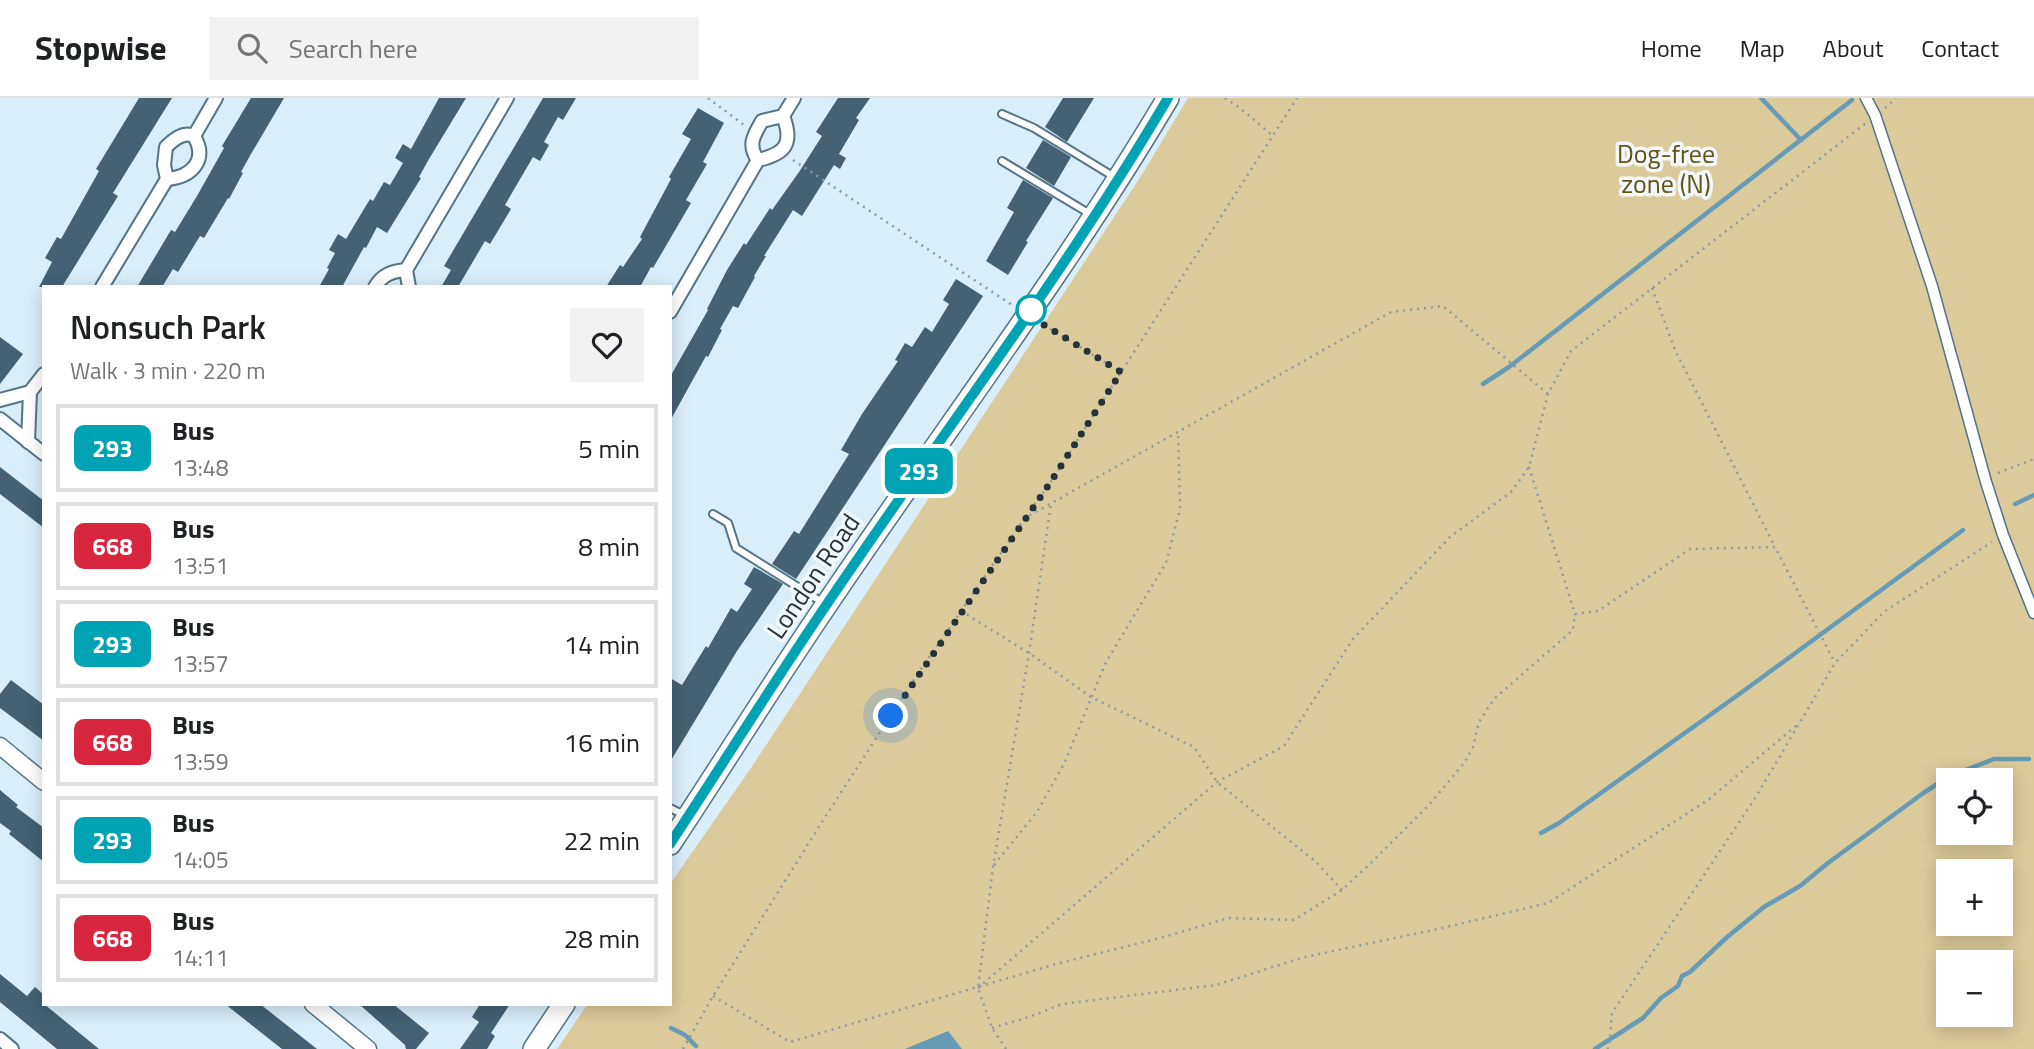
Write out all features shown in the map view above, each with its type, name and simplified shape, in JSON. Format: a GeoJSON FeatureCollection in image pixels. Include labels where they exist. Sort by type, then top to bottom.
{"type":"FeatureCollection","features":[{"type":"Feature","properties":{"kind":"highway","name":"London Road"},"geometry":{"type":"LineString","coordinates":[[672,838],[679,818],[1028,315],[1119,180],[1168,98]]}},
{"type":"Feature","properties":{"kind":"highway"},"geometry":{"type":"LineString","coordinates":[[534,1049],[563,1006]]}},
{"type":"Feature","properties":{"kind":"street"},"geometry":{"type":"LineString","coordinates":[[167,179],[184,177],[194,168],[199,159],[199,151],[194,136],[216,98]]}},
{"type":"Feature","properties":{"kind":"street"},"geometry":{"type":"LineString","coordinates":[[409,285],[406,271],[507,98]]}},
{"type":"Feature","properties":{"kind":"street"},"geometry":{"type":"LineString","coordinates":[[758,160],[753,153],[751,141],[762,121],[783,116],[794,98]]}},
{"type":"Feature","properties":{"kind":"street"},"geometry":{"type":"LineString","coordinates":[[1866,98],[1875,116],[1931,286],[1984,478],[2034,613]]}},
{"type":"Feature","properties":{"kind":"street"},"geometry":{"type":"LineString","coordinates":[[672,309],[758,160],[783,151],[789,138],[783,116]]}},
{"type":"Feature","properties":{"kind":"street"},"geometry":{"type":"LineString","coordinates":[[103,285],[167,179],[164,165],[166,148],[181,136],[194,136]]}},
{"type":"Feature","properties":{"kind":"street"},"geometry":{"type":"LineString","coordinates":[[377,285],[393,271],[406,271]]}},
{"type":"Feature","properties":{"kind":"street"},"geometry":{"type":"LineString","coordinates":[[27,442],[30,392],[42,377]]}},
{"type":"Feature","properties":{"kind":"street"},"geometry":{"type":"LineString","coordinates":[[0,400],[30,392]]}},
{"type":"Feature","properties":{"kind":"street"},"geometry":{"type":"LineString","coordinates":[[0,419],[42,453]]}},
{"type":"Feature","properties":{"kind":"street"},"geometry":{"type":"LineString","coordinates":[[0,746],[42,780]]}},
{"type":"Feature","properties":{"kind":"street"},"geometry":{"type":"LineString","coordinates":[[315,1006],[368,1049]]}},
{"type":"Feature","properties":{"kind":"street"},"geometry":{"type":"LineString","coordinates":[[0,1039],[12,1049]]}},
{"type":"Feature","properties":{"kind":"lane"},"geometry":{"type":"LineString","coordinates":[[1002,114],[1034,128],[1119,180]]}},
{"type":"Feature","properties":{"kind":"lane"},"geometry":{"type":"LineString","coordinates":[[1002,161],[1094,216]]}},
{"type":"Feature","properties":{"kind":"lane"},"geometry":{"type":"LineString","coordinates":[[713,514],[728,523],[736,548],[826,605]]}},
{"type":"Feature","properties":{"kind":"path"},"geometry":{"type":"LineString","coordinates":[[708,98],[756,132]]}},
{"type":"Feature","properties":{"kind":"path"},"geometry":{"type":"LineString","coordinates":[[1225,98],[1240,107],[1273,136]]}},
{"type":"Feature","properties":{"kind":"path"},"geometry":{"type":"LineString","coordinates":[[682,1049],[834,803],[919,672],[1050,483],[1297,98]]}},
{"type":"Feature","properties":{"kind":"path"},"geometry":{"type":"LineString","coordinates":[[978,988],[1217,782],[1284,746],[1353,639],[1450,537],[1511,492],[1529,467],[1548,394],[1571,351],[1896,98]]}},
{"type":"Feature","properties":{"kind":"path"},"geometry":{"type":"LineString","coordinates":[[783,151],[807,171],[998,297],[1121,372]]}},
{"type":"Feature","properties":{"kind":"path"},"geometry":{"type":"LineString","coordinates":[[1652,287],[1675,350],[1835,663]]}},
{"type":"Feature","properties":{"kind":"path"},"geometry":{"type":"LineString","coordinates":[[1025,518],[1391,312],[1443,306],[1548,394]]}},
{"type":"Feature","properties":{"kind":"path"},"geometry":{"type":"LineString","coordinates":[[993,867],[1037,812],[1065,762],[1106,662],[1166,563],[1180,509],[1178,431]]}},
{"type":"Feature","properties":{"kind":"path"},"geometry":{"type":"LineString","coordinates":[[1984,478],[2034,458]]}},
{"type":"Feature","properties":{"kind":"path"},"geometry":{"type":"LineString","coordinates":[[713,996],[790,1042],[1104,951],[1229,918],[1294,920],[1342,890],[1428,806],[1458,771],[1473,747],[1479,722],[1494,699],[1573,630],[1575,614],[1529,467]]}},
{"type":"Feature","properties":{"kind":"path"},"geometry":{"type":"LineString","coordinates":[[1006,1049],[992,1028],[978,988],[993,867],[1051,504]]}},
{"type":"Feature","properties":{"kind":"path"},"geometry":{"type":"LineString","coordinates":[[1608,1048],[1612,1013],[1754,800],[1835,663],[1885,611],[2003,535]]}},
{"type":"Feature","properties":{"kind":"path"},"geometry":{"type":"LineString","coordinates":[[1575,614],[1598,611],[1689,549],[1775,547]]}},
{"type":"Feature","properties":{"kind":"path"},"geometry":{"type":"LineString","coordinates":[[961,611],[1091,696],[1194,747],[1217,782],[1316,862],[1342,890]]}},
{"type":"Feature","properties":{"kind":"path"},"geometry":{"type":"LineString","coordinates":[[992,1028],[1062,1004],[1216,985],[1305,957],[1548,903],[1708,800],[1797,724]]}},
{"type":"Feature","properties":{"kind":"green space","name":"Dog-free zone (N)"},"geometry":{"type":"Polygon","coordinates":[[[1188,98],[2034,98],[2034,1049],[557,1049],[586,1006],[672,1006],[672,881],[753,765],[1141,176],[1188,98]]]}},
{"type":"Feature","properties":{"kind":"water"},"geometry":{"type":"Polygon","coordinates":[[[948,1031],[962,1049],[905,1049],[948,1031]]]}},
{"type":"Feature","properties":{"kind":"building"},"geometry":{"type":"Polygon","coordinates":[[[139,98],[172,98],[113,193],[118,196],[63,285],[39,287],[52,262],[45,258],[57,237],[61,239],[99,171],[96,169],[139,98]]]}},
{"type":"Feature","properties":{"kind":"building"},"geometry":{"type":"Polygon","coordinates":[[[251,98],[284,98],[241,172],[243,173],[229,199],[204,238],[200,236],[178,272],[173,269],[163,285],[138,285],[171,230],[175,232],[197,196],[224,148],[222,146],[251,98]]]}},
{"type":"Feature","properties":{"kind":"building"},"geometry":{"type":"Polygon","coordinates":[[[439,98],[466,98],[387,233],[377,227],[343,285],[320,285],[335,253],[329,250],[338,234],[346,239],[370,199],[373,201],[384,182],[390,185],[403,163],[395,158],[403,144],[411,149],[439,98]]]}},
{"type":"Feature","properties":{"kind":"building"},"geometry":{"type":"Polygon","coordinates":[[[543,98],[576,98],[563,120],[558,117],[544,142],[549,145],[540,161],[533,157],[505,205],[511,209],[490,244],[485,241],[459,285],[442,285],[451,270],[444,266],[543,98]]]}},
{"type":"Feature","properties":{"kind":"building"},"geometry":{"type":"Polygon","coordinates":[[[838,98],[870,98],[856,118],[859,120],[839,154],[846,158],[840,169],[834,165],[802,216],[793,210],[764,256],[738,308],[733,306],[708,357],[706,356],[672,417],[672,373],[744,243],[746,245],[770,208],[772,210],[822,136],[816,132],[838,98]]]}},
{"type":"Feature","properties":{"kind":"building"},"geometry":{"type":"Polygon","coordinates":[[[1063,98],[1094,98],[1067,142],[1045,127],[1063,98]]]}},
{"type":"Feature","properties":{"kind":"building"},"geometry":{"type":"Polygon","coordinates":[[[698,108],[724,123],[703,162],[707,164],[686,200],[691,203],[641,285],[607,285],[642,239],[640,237],[671,179],[669,177],[691,139],[682,134],[698,108]]]}},
{"type":"Feature","properties":{"kind":"building"},"geometry":{"type":"Polygon","coordinates":[[[1043,140],[1071,157],[1054,186],[1026,168],[1043,140]]]}},
{"type":"Feature","properties":{"kind":"building"},"geometry":{"type":"Polygon","coordinates":[[[1023,180],[1053,198],[1008,275],[986,261],[1014,212],[1007,208],[1023,180]]]}},
{"type":"Feature","properties":{"kind":"building"},"geometry":{"type":"Polygon","coordinates":[[[956,279],[983,296],[796,579],[772,564],[794,531],[799,534],[849,454],[841,450],[898,361],[895,360],[905,343],[912,347],[925,327],[932,332],[949,304],[943,300],[956,279]]]}},
{"type":"Feature","properties":{"kind":"building"},"geometry":{"type":"Polygon","coordinates":[[[0,337],[23,354],[0,384],[0,337]]]}},
{"type":"Feature","properties":{"kind":"building"},"geometry":{"type":"Polygon","coordinates":[[[0,467],[42,499],[42,526],[0,494],[0,467]]]}},
{"type":"Feature","properties":{"kind":"building"},"geometry":{"type":"Polygon","coordinates":[[[754,567],[783,584],[737,651],[672,759],[672,679],[682,685],[731,608],[737,612],[752,589],[744,584],[754,567]]]}},
{"type":"Feature","properties":{"kind":"building"},"geometry":{"type":"Polygon","coordinates":[[[11,680],[42,703],[42,740],[0,708],[0,694],[11,680]]]}},
{"type":"Feature","properties":{"kind":"building"},"geometry":{"type":"Polygon","coordinates":[[[0,790],[18,805],[16,807],[42,826],[42,860],[9,834],[11,831],[0,823],[0,790]]]}},
{"type":"Feature","properties":{"kind":"building"},"geometry":{"type":"Polygon","coordinates":[[[0,974],[27,996],[35,987],[42,993],[42,1006],[46,1006],[99,1049],[57,1049],[0,1002],[0,974]]]}},
{"type":"Feature","properties":{"kind":"building"},"geometry":{"type":"Polygon","coordinates":[[[228,1006],[263,1006],[317,1049],[282,1049],[228,1006]]]}},
{"type":"Feature","properties":{"kind":"building"},"geometry":{"type":"Polygon","coordinates":[[[361,1006],[395,1006],[429,1033],[416,1049],[406,1049],[405,1045],[361,1006]]]}},
{"type":"Feature","properties":{"kind":"building"},"geometry":{"type":"Polygon","coordinates":[[[479,1006],[509,1006],[491,1033],[495,1036],[487,1049],[460,1049],[479,1022],[472,1017],[479,1006]]]}},
{"type":"Feature","properties":{"kind":"waterway"},"geometry":{"type":"LineString","coordinates":[[1761,98],[1801,140]]}},
{"type":"Feature","properties":{"kind":"waterway"},"geometry":{"type":"LineString","coordinates":[[1483,384],[1509,367],[1852,100]]}},
{"type":"Feature","properties":{"kind":"waterway"},"geometry":{"type":"LineString","coordinates":[[2015,504],[2034,495]]}},
{"type":"Feature","properties":{"kind":"waterway"},"geometry":{"type":"LineString","coordinates":[[1541,833],[1559,823],[1738,695],[1963,530]]}},
{"type":"Feature","properties":{"kind":"waterway"},"geometry":{"type":"LineString","coordinates":[[1595,1049],[1643,1018],[1661,998],[1678,986],[1682,976],[1764,907],[1800,886],[1922,794],[1948,777],[1994,759],[2029,759]]}},
{"type":"Feature","properties":{"kind":"waterway"},"geometry":{"type":"LineString","coordinates":[[671,1028],[685,1035],[696,1046]]}},
{"type":"Feature","properties":{"kind":"bus line","name":"293"},"geometry":{"type":"LineString","coordinates":[[672,841],[826,605],[1123,174],[1168,98]]}},
{"type":"Feature","properties":{"kind":"route"},"geometry":{"type":"LineString","coordinates":[[891,716],[1050,483],[1121,372],[1028,315],[1031,310]]}}]}
